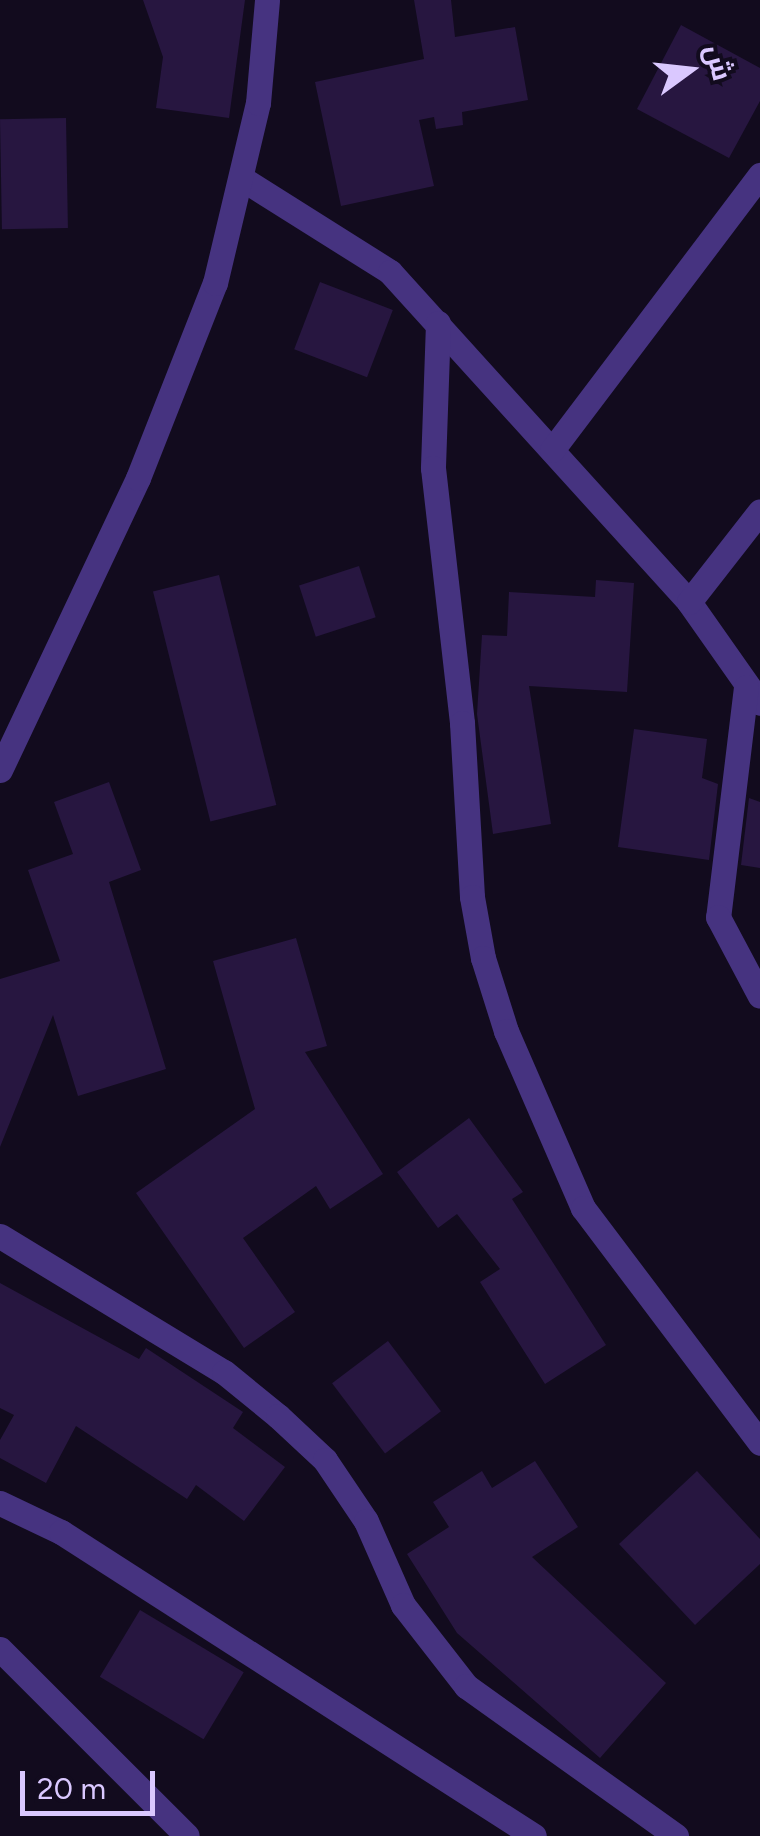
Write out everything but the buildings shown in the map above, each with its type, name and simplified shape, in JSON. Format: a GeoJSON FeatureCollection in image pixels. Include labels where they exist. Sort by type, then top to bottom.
{"type":"FeatureCollection","features":[{"type":"Feature","properties":{"kind":"street"},"geometry":{"type":"LineString","coordinates":[[0,770],[145,460],[216,283],[258,104],[267,0]]}},
{"type":"Feature","properties":{"kind":"street"},"geometry":{"type":"LineString","coordinates":[[552,450],[760,175]]}},
{"type":"Feature","properties":{"kind":"street"},"geometry":{"type":"LineString","coordinates":[[241,178],[390,272],[689,602],[753,695],[718,917],[760,996]]}},
{"type":"Feature","properties":{"kind":"street"},"geometry":{"type":"LineString","coordinates":[[438,323],[433,468],[462,723],[472,897],[484,958],[506,1031],[584,1208],[760,1442]]}},
{"type":"Feature","properties":{"kind":"street"},"geometry":{"type":"LineString","coordinates":[[689,602],[760,511]]}},
{"type":"Feature","properties":{"kind":"street"},"geometry":{"type":"LineString","coordinates":[[0,1236],[224,1372],[278,1416],[324,1460],[366,1521],[403,1605],[466,1686],[676,1836]]}},
{"type":"Feature","properties":{"kind":"street"},"geometry":{"type":"LineString","coordinates":[[0,1503],[62,1532],[534,1836]]}},
{"type":"Feature","properties":{"kind":"street"},"geometry":{"type":"LineString","coordinates":[[0,1649],[187,1836]]}}]}
